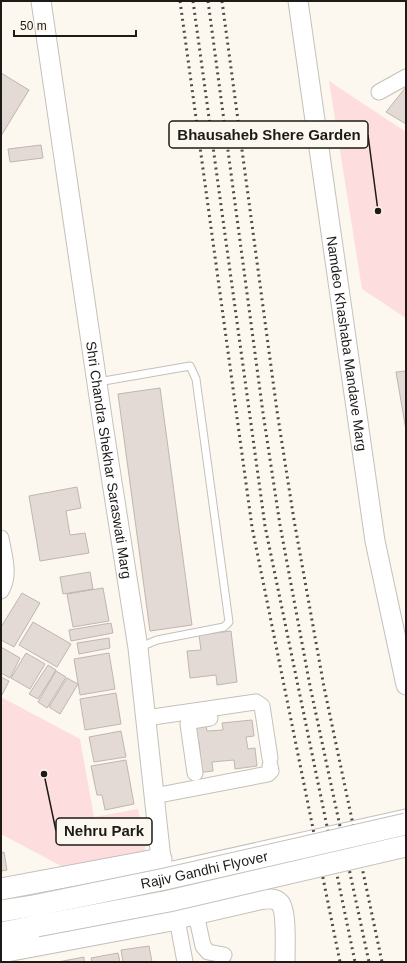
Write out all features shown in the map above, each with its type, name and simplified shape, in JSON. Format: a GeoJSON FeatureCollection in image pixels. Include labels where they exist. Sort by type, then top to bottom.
{"type":"FeatureCollection","features":[{"type":"Feature","properties":{"kind":"main road","name":"Rajiv Gandhi Flyover"},"geometry":{"type":"LineString","coordinates":[[1,911],[33,906],[165,879],[406,824]]}},
{"type":"Feature","properties":{"kind":"main road","name":"Rajiv Gandhi Flyover"},"geometry":{"type":"LineString","coordinates":[[1,933],[169,901],[406,846]]}},
{"type":"Feature","properties":{"kind":"main road"},"geometry":{"type":"LineString","coordinates":[[1,889],[162,863]]}},
{"type":"Feature","properties":{"kind":"main road"},"geometry":{"type":"LineString","coordinates":[[1,952],[186,916]]}},
{"type":"Feature","properties":{"kind":"street","name":"Shri Chandra Shekhar Saraswati Marg"},"geometry":{"type":"LineString","coordinates":[[41,1],[104,431],[138,648],[162,863],[186,916]]}},
{"type":"Feature","properties":{"kind":"street","name":"Namdeo Khashaba Mandave Marg"},"geometry":{"type":"LineString","coordinates":[[298,1],[375,541],[406,685]]}},
{"type":"Feature","properties":{"kind":"street"},"geometry":{"type":"LineString","coordinates":[[379,92],[406,78]]}},
{"type":"Feature","properties":{"kind":"street"},"geometry":{"type":"LineString","coordinates":[[1,538],[7,571],[6,580],[1,591]]}},
{"type":"Feature","properties":{"kind":"street"},"geometry":{"type":"LineString","coordinates":[[146,718],[256,702],[262,706],[271,770],[268,774],[154,796]]}},
{"type":"Feature","properties":{"kind":"street"},"geometry":{"type":"LineString","coordinates":[[195,773],[188,724],[191,721],[262,710]]}},
{"type":"Feature","properties":{"kind":"street"},"geometry":{"type":"LineString","coordinates":[[183,732],[190,789]]}},
{"type":"Feature","properties":{"kind":"street"},"geometry":{"type":"LineString","coordinates":[[186,916],[259,900],[277,900],[281,904],[283,912],[285,962]]}},
{"type":"Feature","properties":{"kind":"street"},"geometry":{"type":"LineString","coordinates":[[186,916],[208,952]]}},
{"type":"Feature","properties":{"kind":"street"},"geometry":{"type":"LineString","coordinates":[[186,916],[185,959],[208,952],[224,955]]}},
{"type":"Feature","properties":{"kind":"lane"},"geometry":{"type":"LineString","coordinates":[[97,382],[190,366],[196,379],[229,622],[224,627],[158,640],[138,648]]}},
{"type":"Feature","properties":{"kind":"lane"},"geometry":{"type":"LineString","coordinates":[[162,863],[406,813]]}},
{"type":"Feature","properties":{"kind":"shaded area"},"geometry":{"type":"Polygon","coordinates":[[[329,81],[406,132],[406,318],[362,289],[329,81]]]}},
{"type":"Feature","properties":{"kind":"shaded area"},"geometry":{"type":"Polygon","coordinates":[[[1,697],[80,739],[94,817],[138,809],[146,852],[65,868],[1,834],[1,697]]]}},
{"type":"Feature","properties":{"kind":"building"},"geometry":{"type":"Polygon","coordinates":[[[1,73],[29,90],[1,136],[1,73]]]}},
{"type":"Feature","properties":{"kind":"building"},"geometry":{"type":"Polygon","coordinates":[[[406,87],[406,124],[386,112],[406,87]]]}},
{"type":"Feature","properties":{"kind":"building"},"geometry":{"type":"Polygon","coordinates":[[[41,145],[43,158],[10,162],[8,149],[41,145]]]}},
{"type":"Feature","properties":{"kind":"building"},"geometry":{"type":"Polygon","coordinates":[[[406,371],[406,430],[396,372],[406,371]]]}},
{"type":"Feature","properties":{"kind":"building"},"geometry":{"type":"Polygon","coordinates":[[[160,388],[192,625],[150,631],[118,394],[160,388]]]}},
{"type":"Feature","properties":{"kind":"building"},"geometry":{"type":"Polygon","coordinates":[[[77,487],[81,508],[66,511],[70,535],[85,533],[89,553],[40,561],[29,496],[77,487]]]}},
{"type":"Feature","properties":{"kind":"building"},"geometry":{"type":"Polygon","coordinates":[[[90,572],[93,589],[63,594],[60,577],[90,572]]]}},
{"type":"Feature","properties":{"kind":"building"},"geometry":{"type":"Polygon","coordinates":[[[103,588],[109,621],[73,627],[67,594],[103,588]]]}},
{"type":"Feature","properties":{"kind":"building"},"geometry":{"type":"Polygon","coordinates":[[[22,593],[40,603],[14,647],[1,640],[1,627],[22,593]]]}},
{"type":"Feature","properties":{"kind":"building"},"geometry":{"type":"Polygon","coordinates":[[[33,622],[71,644],[57,667],[19,645],[33,622]]]}},
{"type":"Feature","properties":{"kind":"building"},"geometry":{"type":"Polygon","coordinates":[[[111,623],[113,633],[71,641],[69,630],[111,623]]]}},
{"type":"Feature","properties":{"kind":"building"},"geometry":{"type":"Polygon","coordinates":[[[231,631],[237,682],[217,685],[216,675],[190,678],[187,651],[201,650],[199,635],[231,631]]]}},
{"type":"Feature","properties":{"kind":"building"},"geometry":{"type":"Polygon","coordinates":[[[109,638],[110,648],[79,654],[77,643],[109,638]]]}},
{"type":"Feature","properties":{"kind":"building"},"geometry":{"type":"Polygon","coordinates":[[[1,647],[20,658],[10,678],[1,673],[1,647]]]}},
{"type":"Feature","properties":{"kind":"building"},"geometry":{"type":"Polygon","coordinates":[[[26,653],[45,664],[30,689],[11,678],[26,653]]]}},
{"type":"Feature","properties":{"kind":"building"},"geometry":{"type":"Polygon","coordinates":[[[109,653],[115,689],[80,695],[74,659],[109,653]]]}},
{"type":"Feature","properties":{"kind":"building"},"geometry":{"type":"Polygon","coordinates":[[[48,665],[56,670],[38,699],[29,694],[48,665]]]}},
{"type":"Feature","properties":{"kind":"building"},"geometry":{"type":"Polygon","coordinates":[[[56,671],[66,677],[47,708],[38,702],[56,671]]]}},
{"type":"Feature","properties":{"kind":"building"},"geometry":{"type":"Polygon","coordinates":[[[1,677],[9,681],[2,695],[1,695],[1,677]]]}},
{"type":"Feature","properties":{"kind":"building"},"geometry":{"type":"Polygon","coordinates":[[[67,678],[78,684],[60,714],[49,707],[67,678]]]}},
{"type":"Feature","properties":{"kind":"building"},"geometry":{"type":"Polygon","coordinates":[[[116,693],[121,724],[85,730],[80,699],[116,693]]]}},
{"type":"Feature","properties":{"kind":"building"},"geometry":{"type":"Polygon","coordinates":[[[252,720],[254,736],[246,737],[248,749],[255,748],[257,766],[235,769],[234,760],[212,762],[213,771],[197,773],[195,753],[200,753],[199,742],[194,743],[192,727],[206,725],[207,731],[223,730],[222,723],[252,720]]]}},
{"type":"Feature","properties":{"kind":"building"},"geometry":{"type":"Polygon","coordinates":[[[121,731],[126,757],[94,762],[89,737],[121,731]]]}},
{"type":"Feature","properties":{"kind":"building"},"geometry":{"type":"Polygon","coordinates":[[[126,760],[134,804],[105,810],[102,795],[97,795],[91,766],[126,760]]]}},
{"type":"Feature","properties":{"kind":"building"},"geometry":{"type":"Polygon","coordinates":[[[4,852],[7,870],[1,871],[1,853],[4,852]]]}},
{"type":"Feature","properties":{"kind":"building"},"geometry":{"type":"Polygon","coordinates":[[[149,946],[152,962],[123,962],[121,950],[149,946]]]}},
{"type":"Feature","properties":{"kind":"building"},"geometry":{"type":"Polygon","coordinates":[[[118,953],[120,962],[92,962],[91,958],[118,953]]]}},
{"type":"Feature","properties":{"kind":"building"},"geometry":{"type":"Polygon","coordinates":[[[84,957],[84,962],[58,962],[84,957]]]}},
{"type":"Feature","properties":{"kind":"railway"},"geometry":{"type":"LineString","coordinates":[[180,1],[252,527],[340,962]]}},
{"type":"Feature","properties":{"kind":"railway"},"geometry":{"type":"LineString","coordinates":[[193,1],[265,526],[355,962]]}},
{"type":"Feature","properties":{"kind":"railway"},"geometry":{"type":"LineString","coordinates":[[208,1],[263,413],[280,525],[310,686],[369,962]]}},
{"type":"Feature","properties":{"kind":"railway"},"geometry":{"type":"LineString","coordinates":[[222,1],[277,411],[294,520],[324,687],[382,962]]}},
{"type":"Feature","properties":{"kind":"place","name":"Bhausaheb Shere Garden"},"geometry":{"type":"Point","coordinates":[378,211]}},
{"type":"Feature","properties":{"kind":"place","name":"Nehru Park"},"geometry":{"type":"Point","coordinates":[44,774]}}]}
